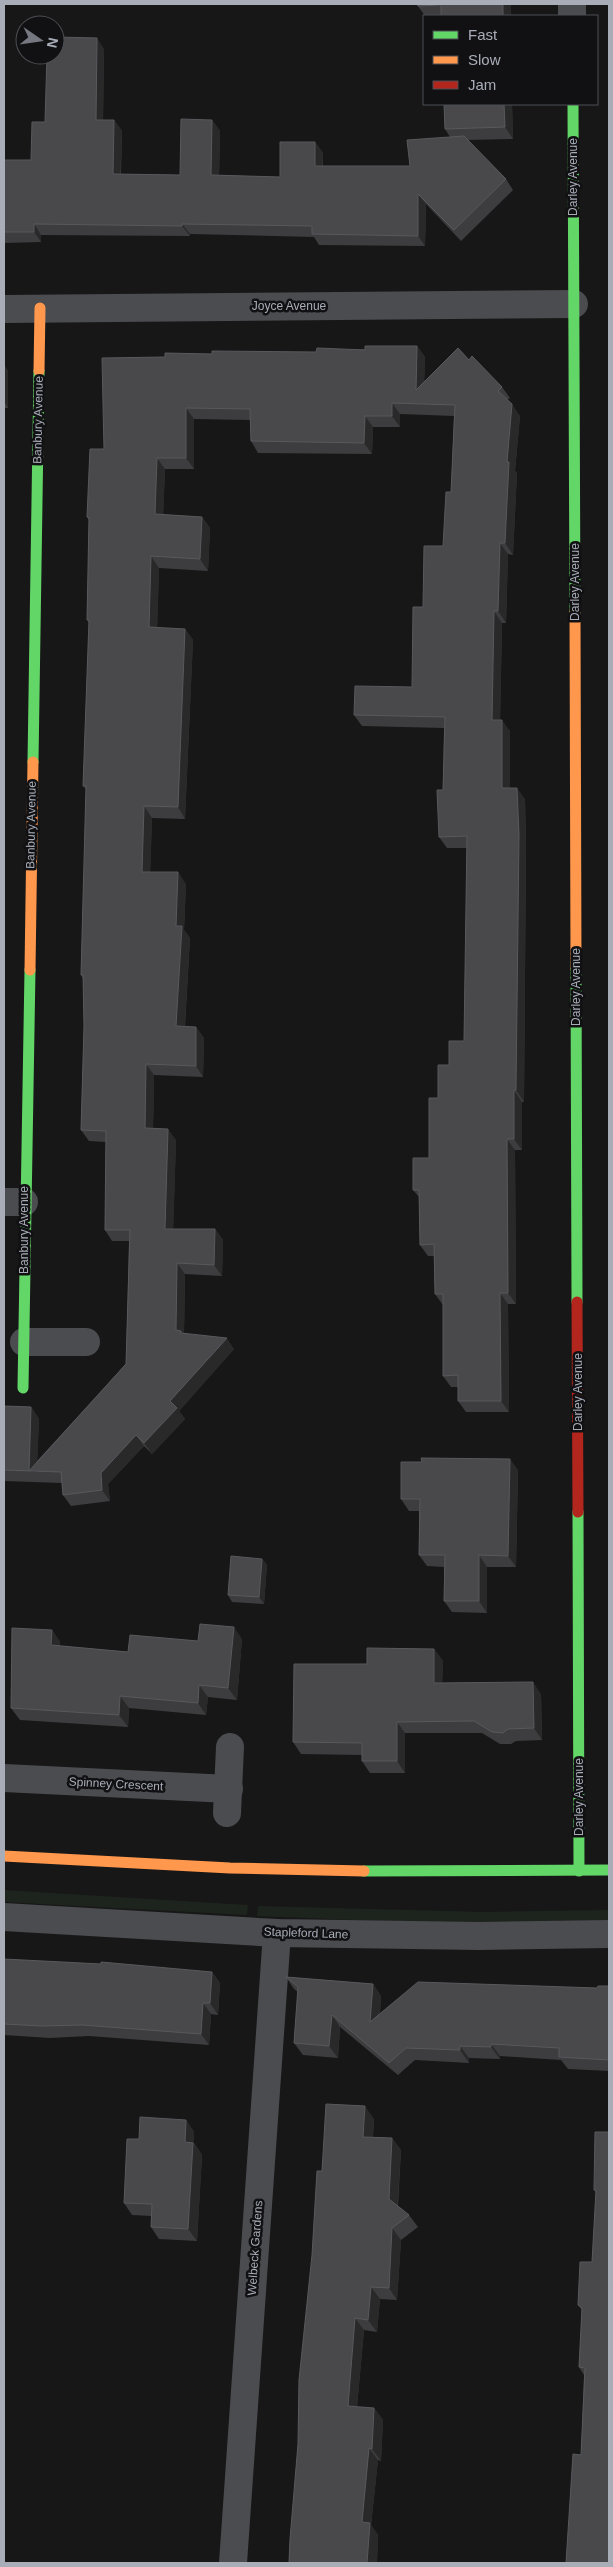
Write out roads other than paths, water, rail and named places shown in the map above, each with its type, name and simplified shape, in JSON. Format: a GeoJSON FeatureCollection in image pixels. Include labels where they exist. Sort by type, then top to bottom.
{"type":"FeatureCollection","features":[{"type":"Feature","properties":{"kind":"street","name":"Darley Avenue"},"geometry":{"type":"LineString","coordinates":[[573,105],[579,1870]]}},
{"type":"Feature","properties":{"kind":"street","name":"Joyce Avenue"},"geometry":{"type":"LineString","coordinates":[[4,309],[574,304]]}},
{"type":"Feature","properties":{"kind":"street","name":"Banbury Avenue"},"geometry":{"type":"LineString","coordinates":[[23,1388],[24,1342],[14,1202],[40,308]]}},
{"type":"Feature","properties":{"kind":"street"},"geometry":{"type":"LineString","coordinates":[[24,1342],[86,1342]]}},
{"type":"Feature","properties":{"kind":"street","name":"Spinney Crescent"},"geometry":{"type":"LineString","coordinates":[[4,1778],[228,1801],[230,1747]]}},
{"type":"Feature","properties":{"kind":"street"},"geometry":{"type":"LineString","coordinates":[[4,1856],[158,1866],[414,1874],[609,1870]]}},
{"type":"Feature","properties":{"kind":"street","name":"Stapleford Lane"},"geometry":{"type":"LineString","coordinates":[[4,1917],[277,1933],[479,1936],[609,1934]]}},
{"type":"Feature","properties":{"kind":"street","name":"Welbeck Gardens"},"geometry":{"type":"LineString","coordinates":[[233,2563],[277,1933]]}}]}
